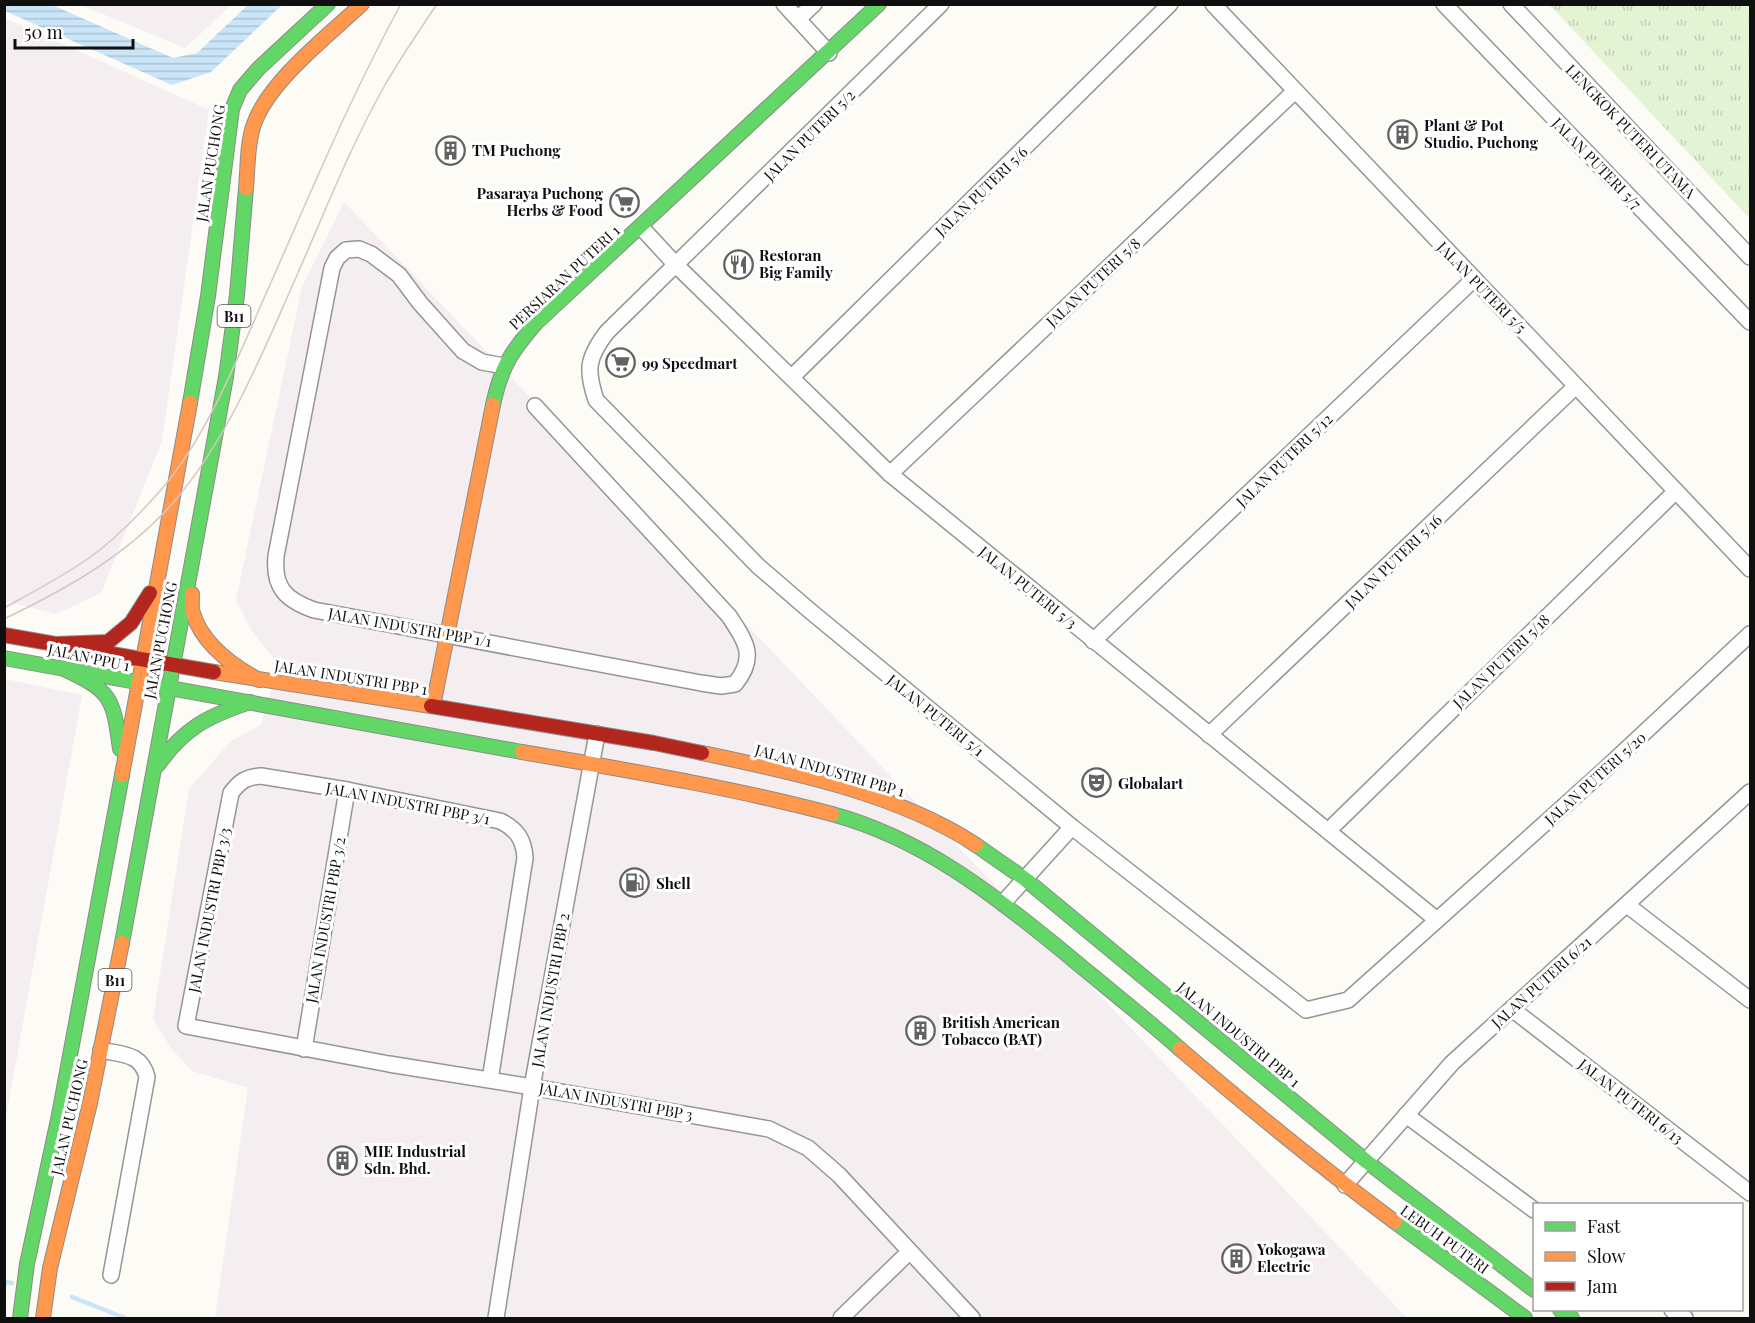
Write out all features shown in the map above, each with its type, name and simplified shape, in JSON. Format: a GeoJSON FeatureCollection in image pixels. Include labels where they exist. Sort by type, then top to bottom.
{"type":"FeatureCollection","features":[{"type":"Feature","properties":{"kind":"main road","name":"JALAN PUCHONG"},"geometry":{"type":"LineString","coordinates":[[20,1318],[27,1264],[59,1115],[122,769],[140,684],[208,296],[232,109],[240,90],[258,69],[328,4]]}},
{"type":"Feature","properties":{"kind":"main road","name":"JALAN PUCHONG"},"geometry":{"type":"LineString","coordinates":[[43,1318],[50,1268],[101,1050],[226,377],[236,306],[253,126],[264,100],[275,86],[362,4]]}},
{"type":"Feature","properties":{"kind":"main road","name":"PERSIARAN PUTERI 1"},"geometry":{"type":"LineString","coordinates":[[433,706],[498,381],[512,351],[536,323],[879,4]]}},
{"type":"Feature","properties":{"kind":"main road"},"geometry":{"type":"LineString","coordinates":[[192,562],[192,612],[200,628],[215,648],[237,668],[259,680]]}},
{"type":"Feature","properties":{"kind":"main road"},"geometry":{"type":"LineString","coordinates":[[56,644],[108,642],[131,623],[144,606],[159,575]]}},
{"type":"Feature","properties":{"kind":"main road","name":"JALAN PPU 1"},"geometry":{"type":"LineString","coordinates":[[4,635],[144,661]]}},
{"type":"Feature","properties":{"kind":"main road","name":"JALAN PPU 1"},"geometry":{"type":"LineString","coordinates":[[4,658],[17,658],[168,688]]}},
{"type":"Feature","properties":{"kind":"main road"},"geometry":{"type":"LineString","coordinates":[[144,661],[172,666]]}},
{"type":"Feature","properties":{"kind":"main road","name":"JALAN INDUSTRI PBP 1"},"geometry":{"type":"LineString","coordinates":[[172,666],[654,743],[773,768],[876,798],[935,821],[973,843],[1025,879],[1366,1161]]}},
{"type":"Feature","properties":{"kind":"main road"},"geometry":{"type":"LineString","coordinates":[[62,668],[96,684],[106,692],[113,703],[122,769]]}},
{"type":"Feature","properties":{"kind":"main road"},"geometry":{"type":"LineString","coordinates":[[168,688],[732,790],[849,819],[908,842],[952,867],[1003,903],[1154,1026],[1250,1109],[1345,1185]]}},
{"type":"Feature","properties":{"kind":"main road"},"geometry":{"type":"LineString","coordinates":[[152,773],[172,744],[186,731],[219,712],[250,702]]}},
{"type":"Feature","properties":{"kind":"main road","name":"LEBUH PUTERI"},"geometry":{"type":"LineString","coordinates":[[1366,1161],[1533,1289]]}},
{"type":"Feature","properties":{"kind":"main road","name":"LEBUH PUTERI"},"geometry":{"type":"LineString","coordinates":[[1345,1185],[1525,1318]]}},
{"type":"Feature","properties":{"kind":"street"},"geometry":{"type":"LineString","coordinates":[[784,4],[829,52]]}},
{"type":"Feature","properties":{"kind":"street"},"geometry":{"type":"LineString","coordinates":[[798,19],[814,4]]}},
{"type":"Feature","properties":{"kind":"street","name":"JALAN PUTERI 5/2"},"geometry":{"type":"LineString","coordinates":[[676,264],[941,4]]}},
{"type":"Feature","properties":{"kind":"street","name":"JALAN PUTERI 5/6"},"geometry":{"type":"LineString","coordinates":[[792,377],[1170,4]]}},
{"type":"Feature","properties":{"kind":"street","name":"JALAN PUTERI 5/5"},"geometry":{"type":"LineString","coordinates":[[1213,4],[1750,569]]}},
{"type":"Feature","properties":{"kind":"street","name":"JALAN PUTERI 5/7"},"geometry":{"type":"LineString","coordinates":[[1444,4],[1750,322]]}},
{"type":"Feature","properties":{"kind":"street","name":"LENGKOK PUTERI UTAMA"},"geometry":{"type":"LineString","coordinates":[[1511,4],[1750,257]]}},
{"type":"Feature","properties":{"kind":"street","name":"JALAN PUTERI 5/8"},"geometry":{"type":"LineString","coordinates":[[890,474],[1295,91]]}},
{"type":"Feature","properties":{"kind":"street","name":"JALAN PUTERI 5/3"},"geometry":{"type":"LineString","coordinates":[[641,227],[890,474],[1437,920]]}},
{"type":"Feature","properties":{"kind":"street","name":"JALAN INDUSTRI PBP 1/1"},"geometry":{"type":"LineString","coordinates":[[504,366],[482,362],[462,351],[399,275],[376,257],[359,249],[346,250],[337,258],[332,268],[276,556],[275,570],[278,583],[287,596],[314,610],[721,686],[735,684],[744,673],[748,662],[746,646],[729,616],[535,406]]}},
{"type":"Feature","properties":{"kind":"street","name":"JALAN PUTERI 5/1"},"geometry":{"type":"LineString","coordinates":[[676,264],[597,344],[589,361],[589,379],[596,400],[758,566],[809,610],[1072,827],[1306,1010],[1348,1000],[1437,920]]}},
{"type":"Feature","properties":{"kind":"street","name":"JALAN PUTERI 5/12"},"geometry":{"type":"LineString","coordinates":[[1093,641],[1474,279]]}},
{"type":"Feature","properties":{"kind":"street","name":"JALAN PUTERI 5/16"},"geometry":{"type":"LineString","coordinates":[[1209,735],[1576,386]]}},
{"type":"Feature","properties":{"kind":"street","name":"JALAN PUTERI 5/18"},"geometry":{"type":"LineString","coordinates":[[1328,831],[1676,491]]}},
{"type":"Feature","properties":{"kind":"street","name":"JALAN PUTERI 5/20"},"geometry":{"type":"LineString","coordinates":[[1437,920],[1602,772],[1750,634]]}},
{"type":"Feature","properties":{"kind":"street","name":"JALAN INDUSTRI PBP 2"},"geometry":{"type":"LineString","coordinates":[[496,1318],[532,1087],[597,734]]}},
{"type":"Feature","properties":{"kind":"street","name":"JALAN INDUSTRI PBP 3/1"},"geometry":{"type":"LineString","coordinates":[[231,793],[240,782],[248,777],[261,776],[501,820],[516,831],[521,838],[525,858],[490,1080]]}},
{"type":"Feature","properties":{"kind":"street","name":"JALAN INDUSTRI PBP 3/2"},"geometry":{"type":"LineString","coordinates":[[304,1049],[347,790]]}},
{"type":"Feature","properties":{"kind":"street","name":"JALAN INDUSTRI PBP 3/3"},"geometry":{"type":"LineString","coordinates":[[186,1026],[231,793]]}},
{"type":"Feature","properties":{"kind":"street","name":"JALAN PUTERI 6/21"},"geometry":{"type":"LineString","coordinates":[[1345,1185],[1452,1063],[1627,905],[1747,801]]}},
{"type":"Feature","properties":{"kind":"street"},"geometry":{"type":"LineString","coordinates":[[1003,903],[1072,827]]}},
{"type":"Feature","properties":{"kind":"street"},"geometry":{"type":"LineString","coordinates":[[1627,905],[1750,1000]]}},
{"type":"Feature","properties":{"kind":"street","name":"JALAN PUTERI 6/13"},"geometry":{"type":"LineString","coordinates":[[1512,1009],[1750,1193]]}},
{"type":"Feature","properties":{"kind":"street","name":"JALAN INDUSTRI PBP 3"},"geometry":{"type":"LineString","coordinates":[[186,1026],[304,1049],[769,1129],[808,1148],[839,1175],[972,1318]]}},
{"type":"Feature","properties":{"kind":"street"},"geometry":{"type":"LineString","coordinates":[[101,1050],[135,1058],[144,1064],[147,1077],[111,1275]]}},
{"type":"Feature","properties":{"kind":"street"},"geometry":{"type":"LineString","coordinates":[[1406,1115],[1533,1209]]}},
{"type":"Feature","properties":{"kind":"street"},"geometry":{"type":"LineString","coordinates":[[841,1318],[909,1252]]}},
{"type":"Feature","properties":{"kind":"shaded area"},"geometry":{"type":"Polygon","coordinates":[[[231,4],[185,48],[81,5],[231,4]]]}},
{"type":"Feature","properties":{"kind":"shaded area"},"geometry":{"type":"Polygon","coordinates":[[[5,18],[209,110],[162,441],[101,593],[56,614],[5,601],[5,18]]]}},
{"type":"Feature","properties":{"kind":"shaded area"},"geometry":{"type":"Polygon","coordinates":[[[344,202],[1407,1318],[215,1318],[248,1088],[192,1071],[171,1048],[153,1019],[189,789],[231,741],[261,725],[278,663],[251,630],[236,600],[302,287],[344,202]]]}},
{"type":"Feature","properties":{"kind":"shaded area"},"geometry":{"type":"Polygon","coordinates":[[[4,679],[82,695],[5,1123],[4,679]]]}},
{"type":"Feature","properties":{"kind":"green space"},"geometry":{"type":"Polygon","coordinates":[[[1550,5],[1750,5],[1750,219],[1550,5]]]}},
{"type":"Feature","properties":{"kind":"water"},"geometry":{"type":"Polygon","coordinates":[[[5,4],[52,5],[173,58],[197,53],[248,5],[282,5],[211,72],[172,85],[5,11],[5,4]]]}},
{"type":"Feature","properties":{"kind":"waterway"},"geometry":{"type":"LineString","coordinates":[[4,1282],[12,1283]]}},
{"type":"Feature","properties":{"kind":"waterway"},"geometry":{"type":"LineString","coordinates":[[72,1297],[125,1318]]}},
{"type":"Feature","properties":{"kind":"tram line"},"geometry":{"type":"LineString","coordinates":[[4,608],[94,555],[133,520],[160,491],[190,450],[229,377],[345,115],[401,4]]}},
{"type":"Feature","properties":{"kind":"tram line"},"geometry":{"type":"LineString","coordinates":[[4,619],[50,596],[115,555],[154,523],[191,480],[224,429],[253,374],[347,161],[372,110],[397,64],[437,4]]}},
{"type":"Feature","properties":{"kind":"traffic: fast"},"geometry":{"type":"LineString","coordinates":[[190,403],[208,296],[232,109],[240,90],[258,69],[328,4]]}},
{"type":"Feature","properties":{"kind":"traffic: fast"},"geometry":{"type":"LineString","coordinates":[[493,405],[508,361],[536,323],[879,4]]}},
{"type":"Feature","properties":{"kind":"traffic: fast"},"geometry":{"type":"LineString","coordinates":[[122,943],[226,377],[237,295],[246,188]]}},
{"type":"Feature","properties":{"kind":"traffic: fast"},"geometry":{"type":"LineString","coordinates":[[4,658],[522,752]]}},
{"type":"Feature","properties":{"kind":"traffic: fast"},"geometry":{"type":"LineString","coordinates":[[62,668],[91,683],[107,697],[115,717],[120,749]]}},
{"type":"Feature","properties":{"kind":"traffic: fast"},"geometry":{"type":"LineString","coordinates":[[158,765],[187,732],[209,718],[250,702]]}},
{"type":"Feature","properties":{"kind":"traffic: fast"},"geometry":{"type":"LineString","coordinates":[[20,1318],[27,1264],[59,1115],[122,775]]}},
{"type":"Feature","properties":{"kind":"traffic: fast"},"geometry":{"type":"LineString","coordinates":[[832,814],[897,838],[956,871],[1038,931],[1180,1049]]}},
{"type":"Feature","properties":{"kind":"traffic: fast"},"geometry":{"type":"LineString","coordinates":[[976,845],[1025,879],[1366,1161],[1533,1289]]}},
{"type":"Feature","properties":{"kind":"traffic: fast"},"geometry":{"type":"LineString","coordinates":[[1395,1222],[1525,1318]]}},
{"type":"Feature","properties":{"kind":"traffic: fast"},"geometry":{"type":"LineString","coordinates":[[1562,1311],[1572,1318]]}},
{"type":"Feature","properties":{"kind":"traffic: slow"},"geometry":{"type":"LineString","coordinates":[[246,188],[250,139],[262,108],[286,75],[362,4]]}},
{"type":"Feature","properties":{"kind":"traffic: slow"},"geometry":{"type":"LineString","coordinates":[[122,775],[190,403]]}},
{"type":"Feature","properties":{"kind":"traffic: slow"},"geometry":{"type":"LineString","coordinates":[[433,706],[493,405]]}},
{"type":"Feature","properties":{"kind":"traffic: slow"},"geometry":{"type":"LineString","coordinates":[[192,594],[192,611],[203,635],[229,661],[259,680]]}},
{"type":"Feature","properties":{"kind":"traffic: slow"},"geometry":{"type":"LineString","coordinates":[[214,672],[431,706]]}},
{"type":"Feature","properties":{"kind":"traffic: slow"},"geometry":{"type":"LineString","coordinates":[[522,752],[717,787],[832,814]]}},
{"type":"Feature","properties":{"kind":"traffic: slow"},"geometry":{"type":"LineString","coordinates":[[702,753],[808,777],[879,798],[946,827],[976,845]]}},
{"type":"Feature","properties":{"kind":"traffic: slow"},"geometry":{"type":"LineString","coordinates":[[43,1318],[50,1268],[90,1103],[122,943]]}},
{"type":"Feature","properties":{"kind":"traffic: slow"},"geometry":{"type":"LineString","coordinates":[[1180,1049],[1286,1137],[1395,1222]]}},
{"type":"Feature","properties":{"kind":"traffic: jam"},"geometry":{"type":"LineString","coordinates":[[56,644],[108,642],[131,623],[150,593]]}},
{"type":"Feature","properties":{"kind":"traffic: jam"},"geometry":{"type":"LineString","coordinates":[[4,635],[214,672]]}},
{"type":"Feature","properties":{"kind":"traffic: jam"},"geometry":{"type":"LineString","coordinates":[[431,706],[702,753]]}},
{"type":"Feature","properties":{"kind":"place","name":"Plant & Pot Studio, Puchong"},"geometry":{"type":"Point","coordinates":[1403,134]}},
{"type":"Feature","properties":{"kind":"place","name":"TM Puchong"},"geometry":{"type":"Point","coordinates":[451,150]}},
{"type":"Feature","properties":{"kind":"place","name":"Pasaraya Puchong Herbs & Food"},"geometry":{"type":"Point","coordinates":[624,202]}},
{"type":"Feature","properties":{"kind":"place","name":"Restoran Big Family"},"geometry":{"type":"Point","coordinates":[738,264]}},
{"type":"Feature","properties":{"kind":"place","name":"99 Speedmart"},"geometry":{"type":"Point","coordinates":[621,363]}},
{"type":"Feature","properties":{"kind":"place","name":"Globalart"},"geometry":{"type":"Point","coordinates":[1097,783]}},
{"type":"Feature","properties":{"kind":"place","name":"Shell"},"geometry":{"type":"Point","coordinates":[635,883]}},
{"type":"Feature","properties":{"kind":"place","name":"British American Tobacco (BAT)"},"geometry":{"type":"Point","coordinates":[921,1031]}},
{"type":"Feature","properties":{"kind":"place","name":"MIE Industrial Sdn. Bhd."},"geometry":{"type":"Point","coordinates":[343,1160]}},
{"type":"Feature","properties":{"kind":"place","name":"Yokogawa Electric"},"geometry":{"type":"Point","coordinates":[1236,1258]}}]}
